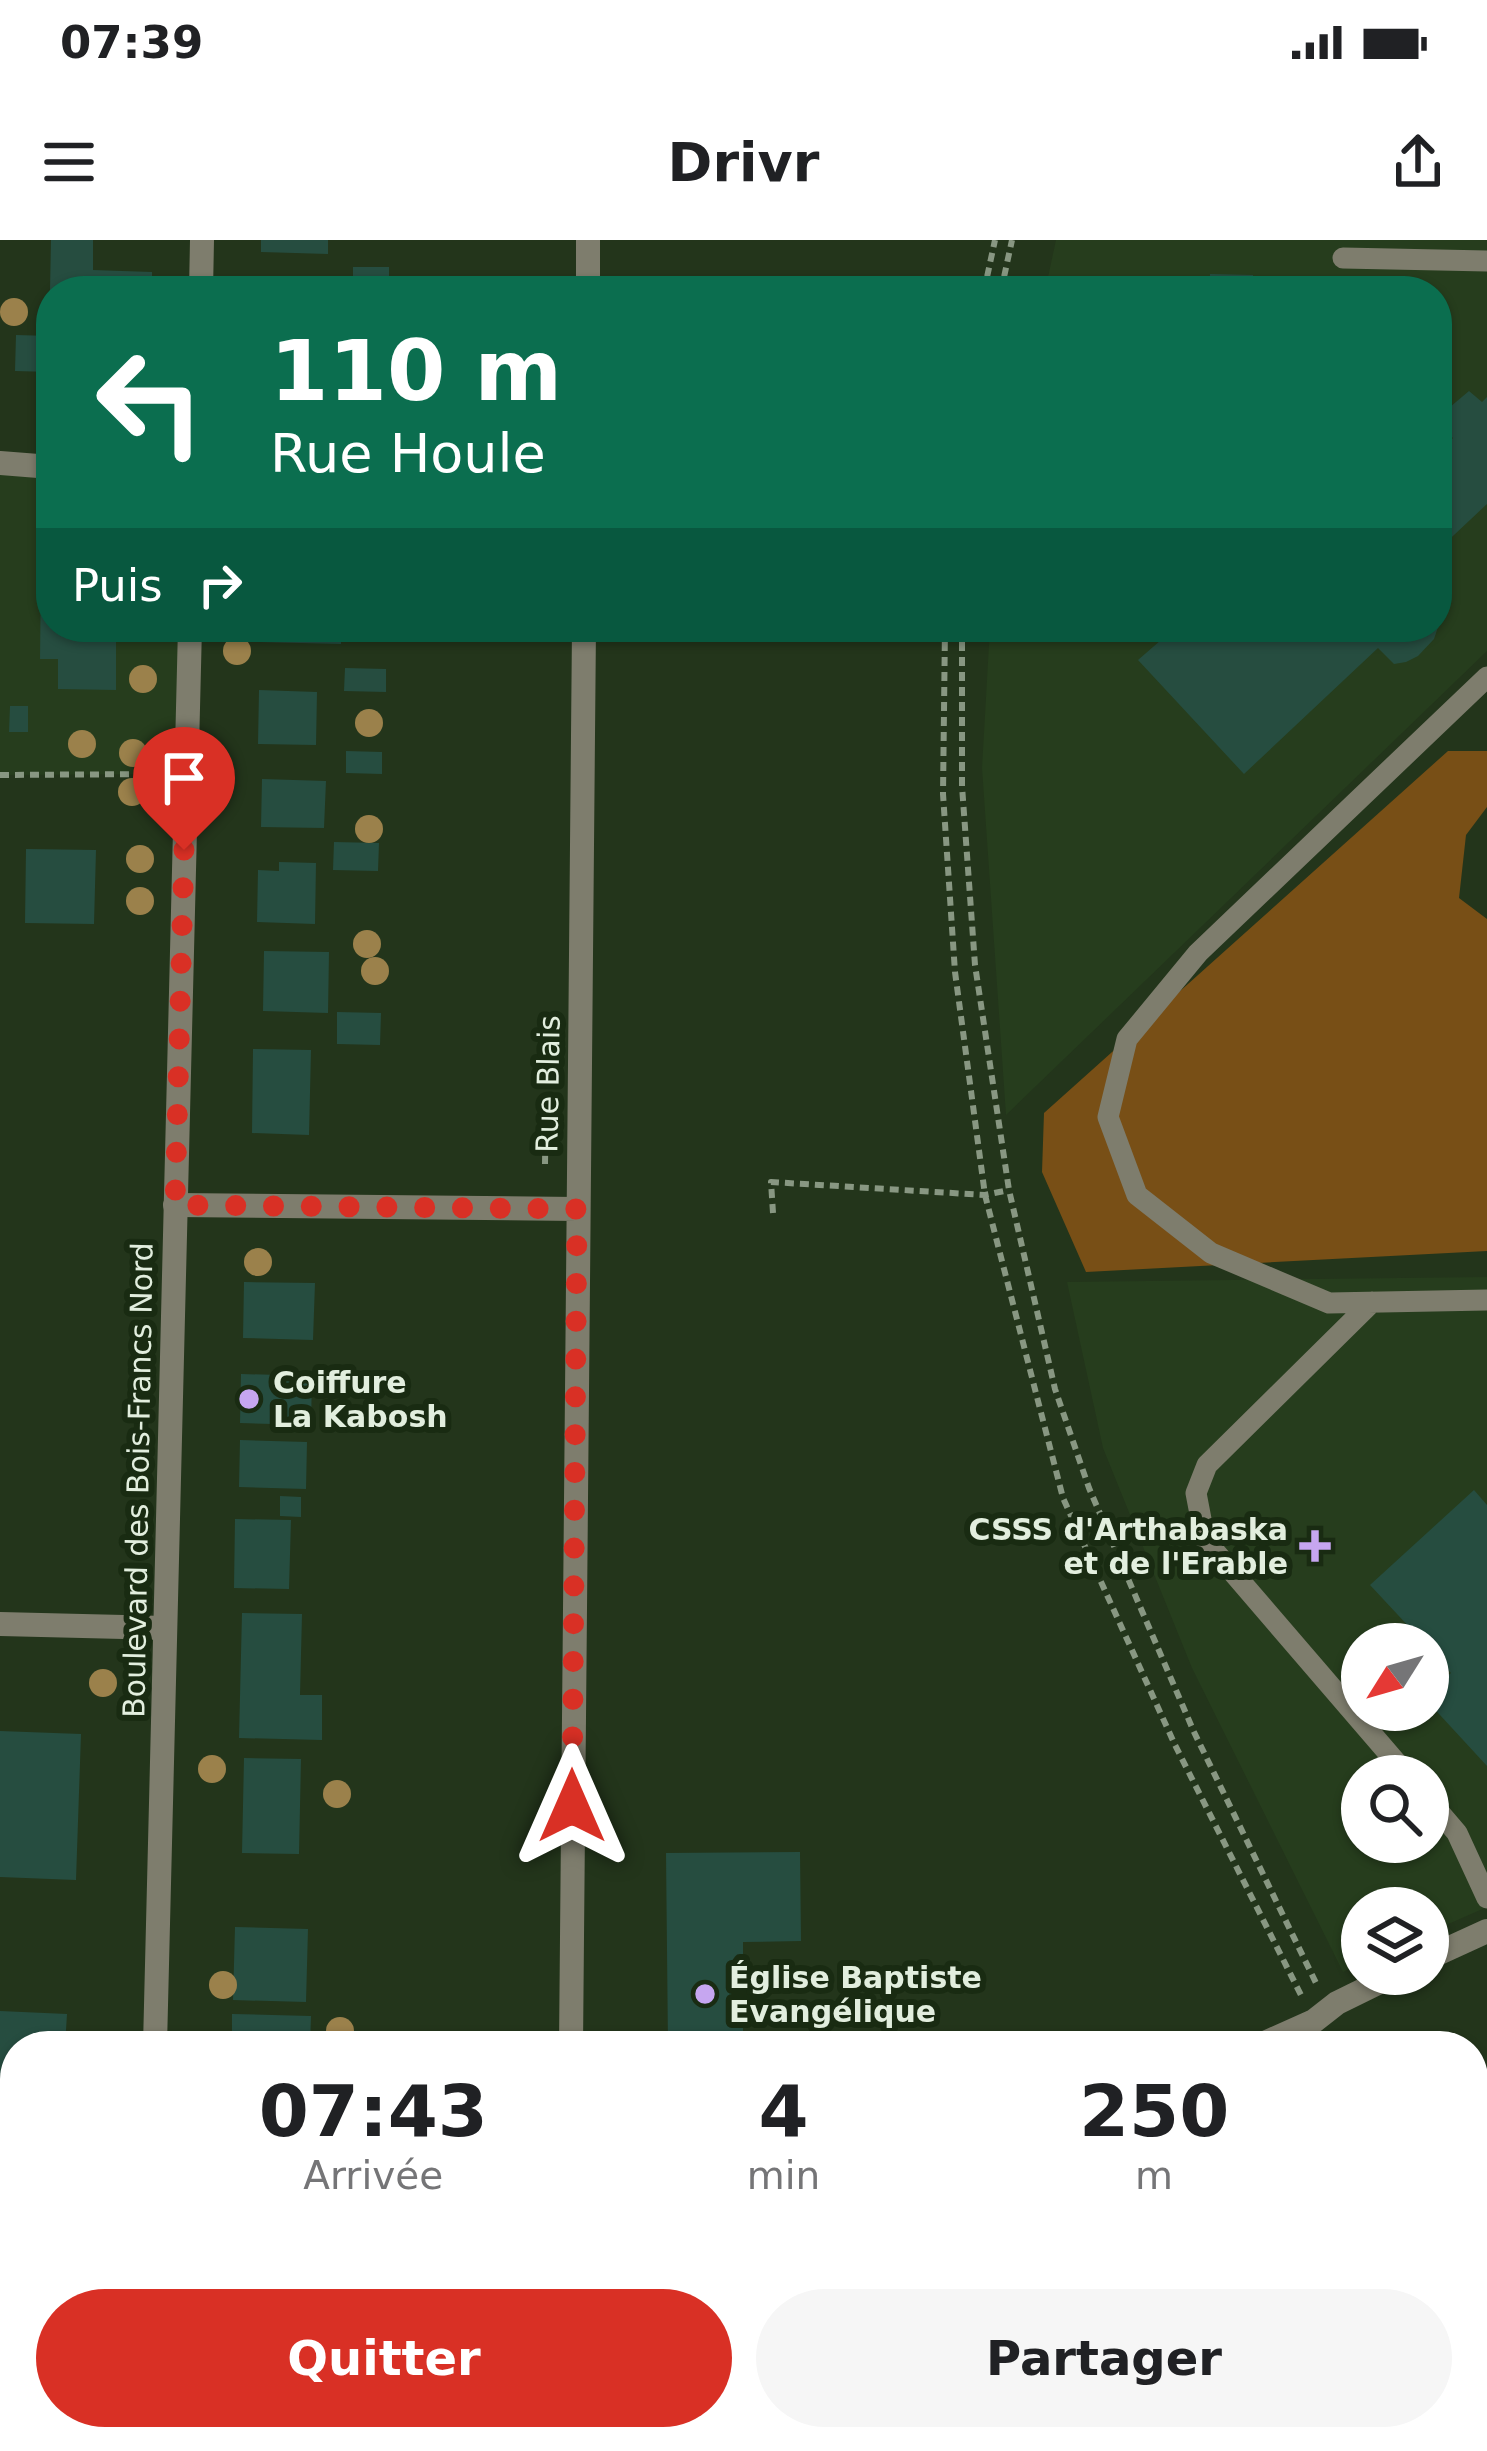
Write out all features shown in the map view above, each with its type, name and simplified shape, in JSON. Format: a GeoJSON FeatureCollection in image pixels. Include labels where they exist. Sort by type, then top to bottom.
{"type":"FeatureCollection","features":[{"type":"Feature","properties":{"kind":"street"},"geometry":{"type":"LineString","coordinates":[[201,276],[202,240]]}},
{"type":"Feature","properties":{"kind":"street"},"geometry":{"type":"LineString","coordinates":[[588,240],[588,276]]}},
{"type":"Feature","properties":{"kind":"street"},"geometry":{"type":"LineString","coordinates":[[0,463],[36,465]]}},
{"type":"Feature","properties":{"kind":"street","name":"Boulevard des Bois-Francs Nord"},"geometry":{"type":"LineString","coordinates":[[154,2031],[190,642]]}},
{"type":"Feature","properties":{"kind":"street","name":"Rue Blais"},"geometry":{"type":"LineString","coordinates":[[571,2031],[584,642]]}},
{"type":"Feature","properties":{"kind":"street"},"geometry":{"type":"LineString","coordinates":[[175,1205],[577,1209]]}},
{"type":"Feature","properties":{"kind":"street"},"geometry":{"type":"LineString","coordinates":[[0,1624],[165,1628]]}},
{"type":"Feature","properties":{"kind":"street"},"geometry":{"type":"LineString","coordinates":[[1449,1948],[1487,1931]]}},
{"type":"Feature","properties":{"kind":"street"},"geometry":{"type":"LineString","coordinates":[[1291,2031],[1353,1995]]}},
{"type":"Feature","properties":{"kind":"lane"},"geometry":{"type":"LineString","coordinates":[[1343,259],[1487,261]]}},
{"type":"Feature","properties":{"kind":"lane"},"geometry":{"type":"LineString","coordinates":[[1487,676],[1198,953],[1127,1039],[1108,1117],[1137,1196],[1211,1253],[1329,1303],[1487,1300]]}},
{"type":"Feature","properties":{"kind":"lane"},"geometry":{"type":"LineString","coordinates":[[1372,1302],[1208,1465],[1196,1493],[1204,1540],[1390,1755]]}},
{"type":"Feature","properties":{"kind":"lane"},"geometry":{"type":"LineString","coordinates":[[1449,1824],[1487,1898]]}},
{"type":"Feature","properties":{"kind":"path"},"geometry":{"type":"LineString","coordinates":[[987,276],[995,240]]}},
{"type":"Feature","properties":{"kind":"path"},"geometry":{"type":"LineString","coordinates":[[1004,276],[1012,240]]}},
{"type":"Feature","properties":{"kind":"path"},"geometry":{"type":"LineString","coordinates":[[945,642],[943,794],[953,950],[985,1195],[1063,1498],[1175,1745],[1315,2020]]}},
{"type":"Feature","properties":{"kind":"path"},"geometry":{"type":"LineString","coordinates":[[962,642],[962,786],[975,965],[1009,1190],[1055,1389],[1089,1488],[1194,1732],[1322,1995],[1315,2020]]}},
{"type":"Feature","properties":{"kind":"path"},"geometry":{"type":"LineString","coordinates":[[0,775],[187,774]]}},
{"type":"Feature","properties":{"kind":"path"},"geometry":{"type":"LineString","coordinates":[[772,1213],[771,1182],[985,1195],[1009,1190]]}},
{"type":"Feature","properties":{"kind":"shaded area"},"geometry":{"type":"Polygon","coordinates":[[[1056,240],[1487,240],[1487,651],[1006,1115],[982,768],[989,642],[1452,642],[1452,276],[1048,276],[1056,240]]]}},
{"type":"Feature","properties":{"kind":"shaded area"},"geometry":{"type":"Polygon","coordinates":[[[0,463],[36,466],[36,642],[190,642],[186,774],[0,775],[0,463]]]}},
{"type":"Feature","properties":{"kind":"shaded area"},"geometry":{"type":"Polygon","coordinates":[[[1448,751],[1487,751],[1487,807],[1466,835],[1459,898],[1487,919],[1487,1251],[1086,1272],[1042,1172],[1044,1113],[1448,751]]]}},
{"type":"Feature","properties":{"kind":"shaded area","name":"CSSS d'Arthabaska et de l'Erable"},"geometry":{"type":"Polygon","coordinates":[[[1487,1277],[1487,1907],[1449,1924],[1449,1887],[1341,1887],[1341,1968],[1192,1668],[1103,1448],[1067,1282],[1487,1277]]]}},
{"type":"Feature","properties":{"kind":"building"},"geometry":{"type":"Polygon","coordinates":[[[51,240],[93,240],[93,270],[152,272],[152,276],[50,276],[51,240]]]}},
{"type":"Feature","properties":{"kind":"building"},"geometry":{"type":"Polygon","coordinates":[[[261,240],[328,240],[328,254],[261,252],[261,240]]]}},
{"type":"Feature","properties":{"kind":"building"},"geometry":{"type":"Polygon","coordinates":[[[353,267],[389,267],[389,276],[353,276],[353,267]]]}},
{"type":"Feature","properties":{"kind":"building"},"geometry":{"type":"Polygon","coordinates":[[[16,335],[36,336],[36,372],[15,371],[16,335]]]}},
{"type":"Feature","properties":{"kind":"building"},"geometry":{"type":"Polygon","coordinates":[[[1469,391],[1482,402],[1487,397],[1487,504],[1452,537],[1453,438],[1452,405],[1469,391]]]}},
{"type":"Feature","properties":{"kind":"building"},"geometry":{"type":"Polygon","coordinates":[[[40,642],[116,642],[116,690],[58,689],[58,659],[40,659],[40,642]]]}},
{"type":"Feature","properties":{"kind":"building"},"geometry":{"type":"Polygon","coordinates":[[[1159,642],[1431,642],[1418,656],[1394,664],[1378,648],[1244,774],[1138,660],[1159,642]]]}},
{"type":"Feature","properties":{"kind":"building"},"geometry":{"type":"Polygon","coordinates":[[[345,668],[386,669],[386,692],[344,691],[345,668]]]}},
{"type":"Feature","properties":{"kind":"building"},"geometry":{"type":"Polygon","coordinates":[[[259,690],[317,692],[316,745],[258,744],[259,690]]]}},
{"type":"Feature","properties":{"kind":"building"},"geometry":{"type":"Polygon","coordinates":[[[10,706],[28,706],[28,732],[9,732],[10,706]]]}},
{"type":"Feature","properties":{"kind":"building"},"geometry":{"type":"Polygon","coordinates":[[[346,751],[382,752],[382,774],[346,773],[346,751]]]}},
{"type":"Feature","properties":{"kind":"building"},"geometry":{"type":"Polygon","coordinates":[[[262,779],[326,781],[324,828],[261,827],[262,779]]]}},
{"type":"Feature","properties":{"kind":"building"},"geometry":{"type":"Polygon","coordinates":[[[334,842],[379,843],[378,871],[333,870],[334,842]]]}},
{"type":"Feature","properties":{"kind":"building"},"geometry":{"type":"Polygon","coordinates":[[[26,849],[96,850],[94,924],[25,923],[26,849]]]}},
{"type":"Feature","properties":{"kind":"building"},"geometry":{"type":"Polygon","coordinates":[[[279,862],[316,863],[315,924],[257,922],[258,870],[279,871],[279,862]]]}},
{"type":"Feature","properties":{"kind":"building"},"geometry":{"type":"Polygon","coordinates":[[[264,951],[329,952],[328,1013],[263,1011],[264,951]]]}},
{"type":"Feature","properties":{"kind":"building"},"geometry":{"type":"Polygon","coordinates":[[[337,1012],[381,1013],[380,1045],[337,1044],[337,1012]]]}},
{"type":"Feature","properties":{"kind":"building"},"geometry":{"type":"Polygon","coordinates":[[[253,1049],[311,1050],[309,1135],[252,1133],[253,1049]]]}},
{"type":"Feature","properties":{"kind":"building"},"geometry":{"type":"Polygon","coordinates":[[[244,1282],[315,1283],[313,1340],[243,1338],[244,1282]]]}},
{"type":"Feature","properties":{"kind":"building"},"geometry":{"type":"Polygon","coordinates":[[[241,1374],[312,1376],[311,1425],[240,1423],[241,1374]]]}},
{"type":"Feature","properties":{"kind":"building"},"geometry":{"type":"Polygon","coordinates":[[[240,1440],[307,1442],[306,1489],[239,1487],[240,1440]]]}},
{"type":"Feature","properties":{"kind":"building"},"geometry":{"type":"Polygon","coordinates":[[[1474,1490],[1487,1505],[1487,1766],[1449,1725],[1449,1623],[1405,1623],[1370,1585],[1474,1490]]]}},
{"type":"Feature","properties":{"kind":"building"},"geometry":{"type":"Polygon","coordinates":[[[280,1496],[301,1497],[301,1517],[280,1516],[280,1496]]]}},
{"type":"Feature","properties":{"kind":"building"},"geometry":{"type":"Polygon","coordinates":[[[235,1519],[291,1520],[289,1589],[234,1588],[235,1519]]]}},
{"type":"Feature","properties":{"kind":"building"},"geometry":{"type":"Polygon","coordinates":[[[242,1613],[302,1614],[300,1695],[322,1695],[322,1740],[239,1738],[242,1613]]]}},
{"type":"Feature","properties":{"kind":"building"},"geometry":{"type":"Polygon","coordinates":[[[0,1731],[81,1734],[76,1880],[0,1877],[0,1731]]]}},
{"type":"Feature","properties":{"kind":"building"},"geometry":{"type":"Polygon","coordinates":[[[244,1758],[301,1759],[299,1854],[242,1853],[244,1758]]]}},
{"type":"Feature","properties":{"kind":"building","name":"Église Baptiste Evangélique"},"geometry":{"type":"Polygon","coordinates":[[[800,1852],[801,1941],[743,1942],[743,2031],[668,2031],[666,1853],[800,1852]]]}},
{"type":"Feature","properties":{"kind":"building"},"geometry":{"type":"Polygon","coordinates":[[[235,1927],[308,1929],[306,2002],[233,2000],[235,1927]]]}},
{"type":"Feature","properties":{"kind":"building"},"geometry":{"type":"Polygon","coordinates":[[[0,2011],[67,2014],[66,2031],[0,2031],[0,2011]]]}},
{"type":"Feature","properties":{"kind":"building"},"geometry":{"type":"Polygon","coordinates":[[[232,2014],[311,2016],[310,2031],[232,2031],[232,2014]]]}},
{"type":"Feature","properties":{"kind":"place","name":"Coiffure La Kabosh"},"geometry":{"type":"Point","coordinates":[249,1399]}},
{"type":"Feature","properties":{"kind":"place","name":"CSSS d'Arthabaska et de l'Erable"},"geometry":{"type":"Point","coordinates":[1315,1546]}},
{"type":"Feature","properties":{"kind":"place","name":"Église Baptiste Evangélique"},"geometry":{"type":"Point","coordinates":[705,1994]}},
{"type":"Feature","properties":{"kind":"route"},"geometry":{"type":"LineString","coordinates":[[184,850],[175,1205],[577,1209],[572,1806]]}}]}
